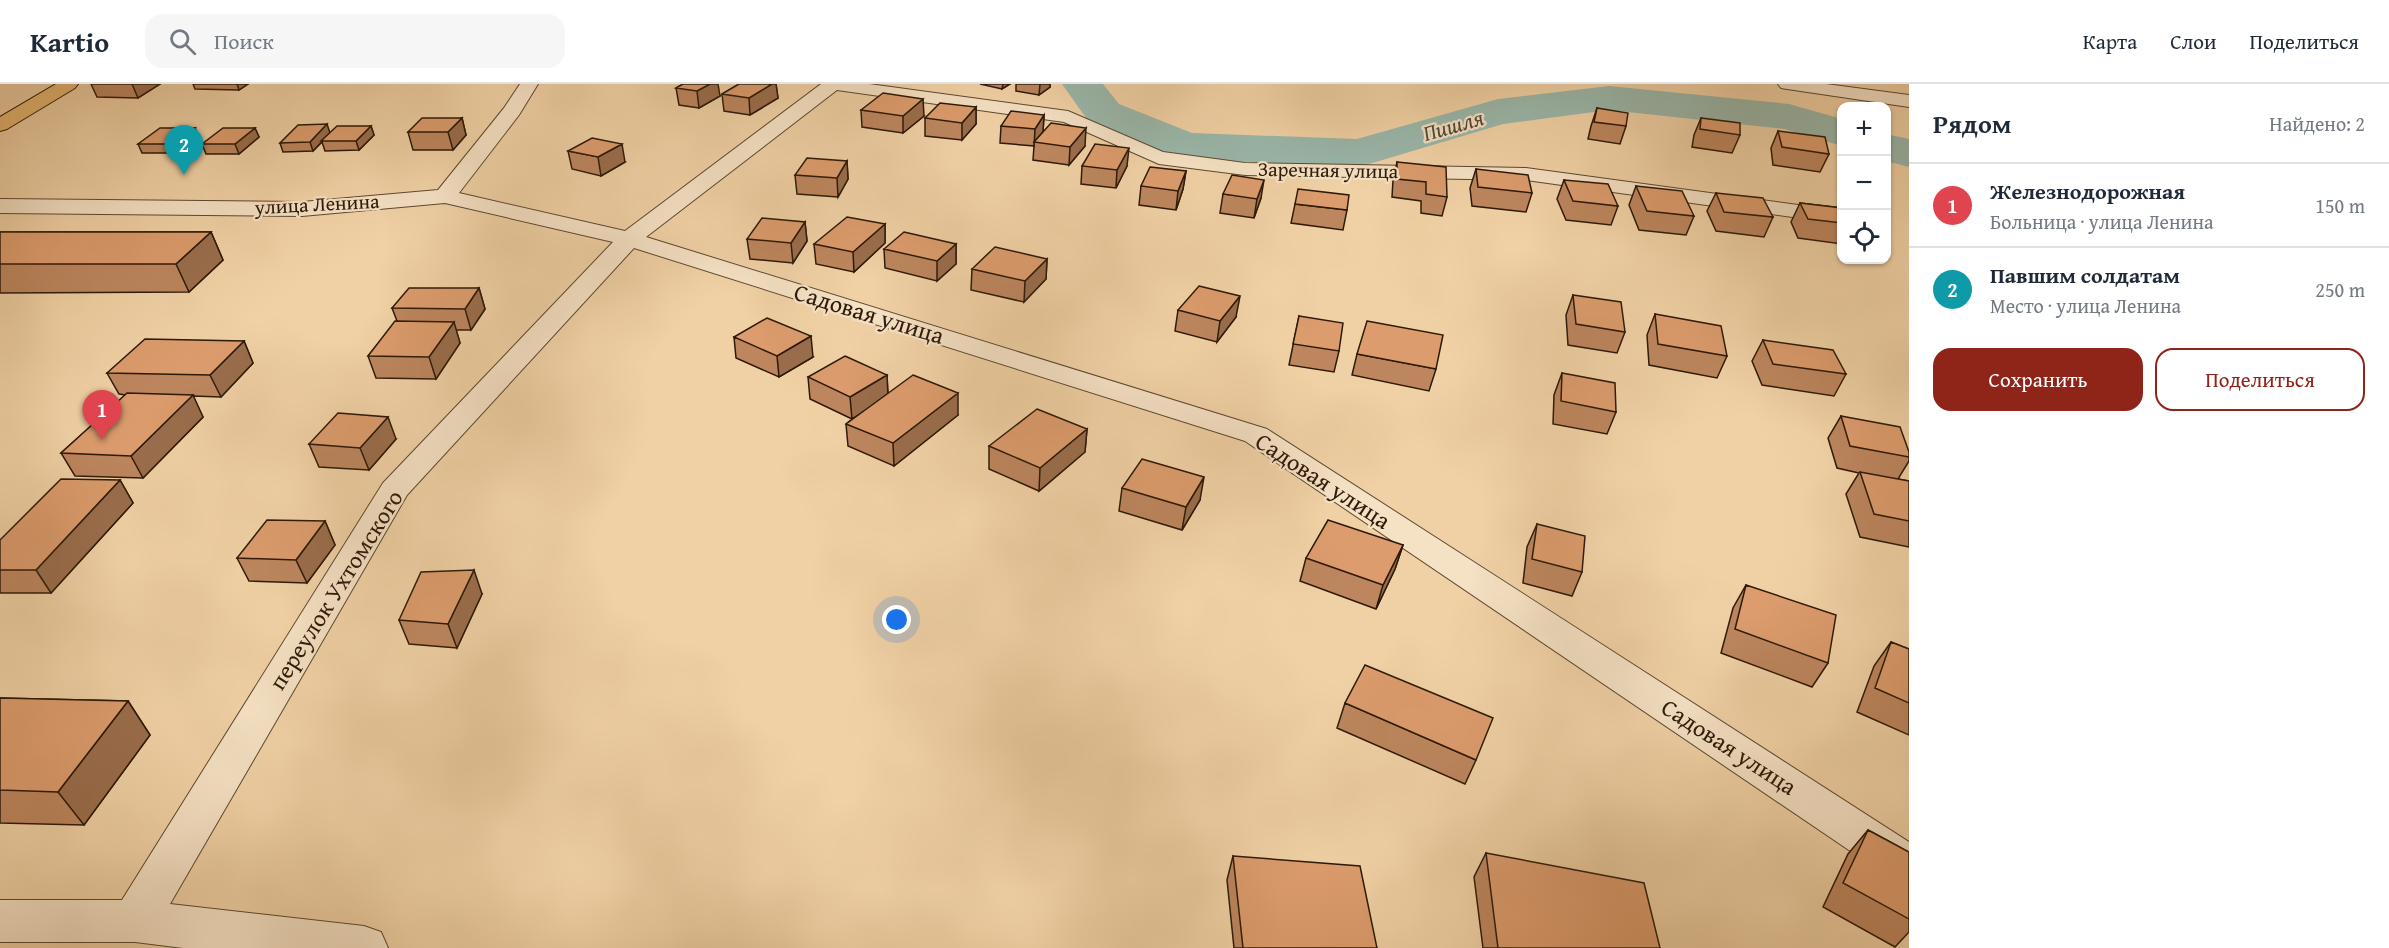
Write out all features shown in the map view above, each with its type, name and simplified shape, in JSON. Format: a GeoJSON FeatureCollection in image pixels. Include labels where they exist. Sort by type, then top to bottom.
{"type":"FeatureCollection","features":[{"type":"Feature","properties":{"kind":"main road"},"geometry":{"type":"LineString","coordinates":[[0,125],[69,84]]}},
{"type":"Feature","properties":{"kind":"street"},"geometry":{"type":"LineString","coordinates":[[445,196],[512,111],[529,84]]}},
{"type":"Feature","properties":{"kind":"street","name":"Заречная улица"},"geometry":{"type":"LineString","coordinates":[[833,84],[1068,117],[1159,158],[1245,169],[1526,174],[1836,216]]}},
{"type":"Feature","properties":{"kind":"street","name":"переулок Ухтомского"},"geometry":{"type":"LineString","coordinates":[[159,932],[394,490],[629,239],[833,84]]}},
{"type":"Feature","properties":{"kind":"street"},"geometry":{"type":"LineString","coordinates":[[1787,84],[1909,101]]}},
{"type":"Feature","properties":{"kind":"street","name":"улица Ленина"},"geometry":{"type":"LineString","coordinates":[[0,206],[302,208],[445,196],[629,239]]}},
{"type":"Feature","properties":{"kind":"street","name":"Садовая улица"},"geometry":{"type":"LineString","coordinates":[[629,239],[1256,435],[1909,866]]}},
{"type":"Feature","properties":{"kind":"street"},"geometry":{"type":"LineString","coordinates":[[0,921],[364,948]]}},
{"type":"Feature","properties":{"kind":"building"},"geometry":{"type":"Polygon","coordinates":[[[683,84],[710,84],[697,91],[676,88],[683,84]]]}},
{"type":"Feature","properties":{"kind":"building"},"geometry":{"type":"Polygon","coordinates":[[[739,84],[772,84],[749,98],[722,94],[739,84]]]}},
{"type":"Feature","properties":{"kind":"building"},"geometry":{"type":"Polygon","coordinates":[[[883,93],[923,99],[903,116],[861,110],[883,93]]]}},
{"type":"Feature","properties":{"kind":"building"},"geometry":{"type":"Polygon","coordinates":[[[940,103],[976,107],[962,123],[925,118],[940,103]]]}},
{"type":"Feature","properties":{"kind":"building"},"geometry":{"type":"Polygon","coordinates":[[[1597,108],[1628,113],[1626,126],[1594,122],[1597,108]]]}},
{"type":"Feature","properties":{"kind":"building"},"geometry":{"type":"Polygon","coordinates":[[[1011,111],[1044,115],[1035,129],[1001,126],[1011,111]]]}},
{"type":"Feature","properties":{"kind":"building"},"geometry":{"type":"Polygon","coordinates":[[[422,118],[462,118],[448,132],[408,132],[422,118]]]}},
{"type":"Feature","properties":{"kind":"building"},"geometry":{"type":"Polygon","coordinates":[[[1701,118],[1740,123],[1740,135],[1700,129],[1701,118]]]}},
{"type":"Feature","properties":{"kind":"building"},"geometry":{"type":"Polygon","coordinates":[[[1051,123],[1086,128],[1070,147],[1034,142],[1051,123]]]}},
{"type":"Feature","properties":{"kind":"building"},"geometry":{"type":"Polygon","coordinates":[[[327,124],[310,142],[280,143],[298,125],[327,124]]]}},
{"type":"Feature","properties":{"kind":"building"},"geometry":{"type":"Polygon","coordinates":[[[337,126],[371,126],[356,141],[321,141],[337,126]]]}},
{"type":"Feature","properties":{"kind":"building"},"geometry":{"type":"Polygon","coordinates":[[[160,128],[195,128],[173,144],[138,144],[160,128]]]}},
{"type":"Feature","properties":{"kind":"building"},"geometry":{"type":"Polygon","coordinates":[[[223,128],[255,128],[235,144],[202,144],[223,128]]]}},
{"type":"Feature","properties":{"kind":"building"},"geometry":{"type":"Polygon","coordinates":[[[1778,131],[1825,137],[1829,154],[1782,147],[1778,131]]]}},
{"type":"Feature","properties":{"kind":"building"},"geometry":{"type":"Polygon","coordinates":[[[592,138],[622,144],[598,157],[568,151],[592,138]]]}},
{"type":"Feature","properties":{"kind":"building"},"geometry":{"type":"Polygon","coordinates":[[[1095,144],[1129,148],[1117,170],[1082,166],[1095,144]]]}},
{"type":"Feature","properties":{"kind":"building"},"geometry":{"type":"Polygon","coordinates":[[[807,158],[847,161],[837,178],[795,175],[807,158]]]}},
{"type":"Feature","properties":{"kind":"building"},"geometry":{"type":"Polygon","coordinates":[[[1397,162],[1446,167],[1447,197],[1426,194],[1426,182],[1397,179],[1397,162]]]}},
{"type":"Feature","properties":{"kind":"building"},"geometry":{"type":"Polygon","coordinates":[[[1150,167],[1186,171],[1178,191],[1141,186],[1150,167]]]}},
{"type":"Feature","properties":{"kind":"building"},"geometry":{"type":"Polygon","coordinates":[[[1476,169],[1528,175],[1532,193],[1478,187],[1476,169]]]}},
{"type":"Feature","properties":{"kind":"building"},"geometry":{"type":"Polygon","coordinates":[[[1232,175],[1264,180],[1257,199],[1223,194],[1232,175]]]}},
{"type":"Feature","properties":{"kind":"building"},"geometry":{"type":"Polygon","coordinates":[[[1564,180],[1608,184],[1618,206],[1573,201],[1564,180]]]}},
{"type":"Feature","properties":{"kind":"building"},"geometry":{"type":"Polygon","coordinates":[[[1636,186],[1682,191],[1694,216],[1647,211],[1636,186]]]}},
{"type":"Feature","properties":{"kind":"building"},"geometry":{"type":"Polygon","coordinates":[[[1298,189],[1349,195],[1347,210],[1295,204],[1298,189]]]}},
{"type":"Feature","properties":{"kind":"building"},"geometry":{"type":"Polygon","coordinates":[[[1716,193],[1763,198],[1773,217],[1724,212],[1716,193]]]}},
{"type":"Feature","properties":{"kind":"building"},"geometry":{"type":"Polygon","coordinates":[[[1800,203],[1837,207],[1837,222],[1808,219],[1800,203]]]}},
{"type":"Feature","properties":{"kind":"building"},"geometry":{"type":"Polygon","coordinates":[[[847,217],[885,224],[853,252],[814,244],[847,217]]]}},
{"type":"Feature","properties":{"kind":"building"},"geometry":{"type":"Polygon","coordinates":[[[762,218],[805,222],[791,243],[747,239],[762,218]]]}},
{"type":"Feature","properties":{"kind":"building"},"geometry":{"type":"Polygon","coordinates":[[[0,232],[211,232],[176,264],[0,264],[0,232]]]}},
{"type":"Feature","properties":{"kind":"building"},"geometry":{"type":"Polygon","coordinates":[[[904,232],[956,244],[937,261],[884,249],[904,232]]]}},
{"type":"Feature","properties":{"kind":"building"},"geometry":{"type":"Polygon","coordinates":[[[995,247],[1047,259],[1025,281],[972,269],[995,247]]]}},
{"type":"Feature","properties":{"kind":"building"},"geometry":{"type":"Polygon","coordinates":[[[1199,286],[1240,296],[1220,321],[1178,310],[1199,286]]]}},
{"type":"Feature","properties":{"kind":"building"},"geometry":{"type":"Polygon","coordinates":[[[409,288],[479,288],[465,309],[392,308],[409,288]]]}},
{"type":"Feature","properties":{"kind":"building"},"geometry":{"type":"Polygon","coordinates":[[[1573,295],[1621,302],[1625,332],[1576,324],[1573,295]]]}},
{"type":"Feature","properties":{"kind":"building"},"geometry":{"type":"Polygon","coordinates":[[[1655,314],[1721,326],[1727,356],[1658,344],[1655,314]]]}},
{"type":"Feature","properties":{"kind":"building"},"geometry":{"type":"Polygon","coordinates":[[[1299,316],[1343,323],[1339,351],[1293,344],[1299,316]]]}},
{"type":"Feature","properties":{"kind":"building"},"geometry":{"type":"Polygon","coordinates":[[[767,318],[811,336],[777,356],[734,337],[767,318]]]}},
{"type":"Feature","properties":{"kind":"building"},"geometry":{"type":"Polygon","coordinates":[[[395,321],[454,322],[429,357],[368,356],[395,321]]]}},
{"type":"Feature","properties":{"kind":"building"},"geometry":{"type":"Polygon","coordinates":[[[1367,321],[1443,335],[1436,369],[1357,354],[1367,321]]]}},
{"type":"Feature","properties":{"kind":"building"},"geometry":{"type":"Polygon","coordinates":[[[145,339],[244,341],[210,375],[107,373],[145,339]]]}},
{"type":"Feature","properties":{"kind":"building"},"geometry":{"type":"Polygon","coordinates":[[[1763,340],[1833,350],[1846,374],[1773,364],[1763,340]]]}},
{"type":"Feature","properties":{"kind":"building"},"geometry":{"type":"Polygon","coordinates":[[[845,356],[887,375],[850,397],[808,377],[845,356]]]}},
{"type":"Feature","properties":{"kind":"building"},"geometry":{"type":"Polygon","coordinates":[[[1562,373],[1615,383],[1616,412],[1561,401],[1562,373]]]}},
{"type":"Feature","properties":{"kind":"building"},"geometry":{"type":"Polygon","coordinates":[[[913,375],[958,393],[893,443],[846,424],[913,375]]]}},
{"type":"Feature","properties":{"kind":"building"},"geometry":{"type":"Polygon","coordinates":[[[127,393],[193,395],[131,456],[61,453],[127,393]]]}},
{"type":"Feature","properties":{"kind":"building"},"geometry":{"type":"Polygon","coordinates":[[[1037,409],[1087,429],[1040,468],[989,446],[1037,409]]]}},
{"type":"Feature","properties":{"kind":"building"},"geometry":{"type":"Polygon","coordinates":[[[338,413],[388,417],[360,448],[309,444],[338,413]]]}},
{"type":"Feature","properties":{"kind":"building"},"geometry":{"type":"Polygon","coordinates":[[[1841,416],[1900,427],[1909,457],[1850,446],[1841,416]]]}},
{"type":"Feature","properties":{"kind":"building"},"geometry":{"type":"Polygon","coordinates":[[[1142,459],[1204,477],[1186,507],[1122,488],[1142,459]]]}},
{"type":"Feature","properties":{"kind":"building"},"geometry":{"type":"Polygon","coordinates":[[[1860,472],[1909,481],[1909,521],[1874,514],[1860,472]]]}},
{"type":"Feature","properties":{"kind":"building"},"geometry":{"type":"Polygon","coordinates":[[[61,479],[120,480],[36,570],[0,570],[0,540],[61,479]]]}},
{"type":"Feature","properties":{"kind":"building"},"geometry":{"type":"Polygon","coordinates":[[[267,520],[325,521],[296,560],[237,558],[267,520]]]}},
{"type":"Feature","properties":{"kind":"building"},"geometry":{"type":"Polygon","coordinates":[[[1328,520],[1403,545],[1383,585],[1306,558],[1328,520]]]}},
{"type":"Feature","properties":{"kind":"building"},"geometry":{"type":"Polygon","coordinates":[[[1537,524],[1585,536],[1582,572],[1532,559],[1537,524]]]}},
{"type":"Feature","properties":{"kind":"building"},"geometry":{"type":"Polygon","coordinates":[[[474,570],[448,624],[399,620],[421,572],[474,570]]]}},
{"type":"Feature","properties":{"kind":"building"},"geometry":{"type":"Polygon","coordinates":[[[1746,585],[1836,615],[1828,663],[1735,629],[1746,585]]]}},
{"type":"Feature","properties":{"kind":"building"},"geometry":{"type":"Polygon","coordinates":[[[1891,642],[1909,649],[1909,703],[1875,688],[1891,642]]]}},
{"type":"Feature","properties":{"kind":"building"},"geometry":{"type":"Polygon","coordinates":[[[1365,665],[1493,718],[1476,760],[1345,703],[1365,665]]]}},
{"type":"Feature","properties":{"kind":"building"},"geometry":{"type":"Polygon","coordinates":[[[0,698],[128,701],[58,792],[0,790],[0,698]]]}},
{"type":"Feature","properties":{"kind":"building"},"geometry":{"type":"Polygon","coordinates":[[[1868,830],[1909,852],[1909,919],[1843,883],[1868,830]]]}},
{"type":"Feature","properties":{"kind":"building"},"geometry":{"type":"Polygon","coordinates":[[[1486,853],[1644,883],[1660,948],[1498,948],[1486,853]]]}},
{"type":"Feature","properties":{"kind":"building"},"geometry":{"type":"Polygon","coordinates":[[[1233,856],[1360,866],[1377,948],[1243,948],[1233,856]]]}},
{"type":"Feature","properties":{"kind":"waterway","name":"Пишля"},"geometry":{"type":"LineString","coordinates":[[1082,84],[1104,113],[1186,146],[1359,153],[1498,112],[1609,98],[1789,117],[1837,131]]}},
{"type":"Feature","properties":{"kind":"waterway","name":"Пишля"},"geometry":{"type":"LineString","coordinates":[[1891,148],[1909,153]]}},
{"type":"Feature","properties":{"kind":"place","name":"Павшим солдатам"},"geometry":{"type":"Point","coordinates":[184,175]}},
{"type":"Feature","properties":{"kind":"place","name":"Железнодорожная"},"geometry":{"type":"Point","coordinates":[102,440]}}]}
